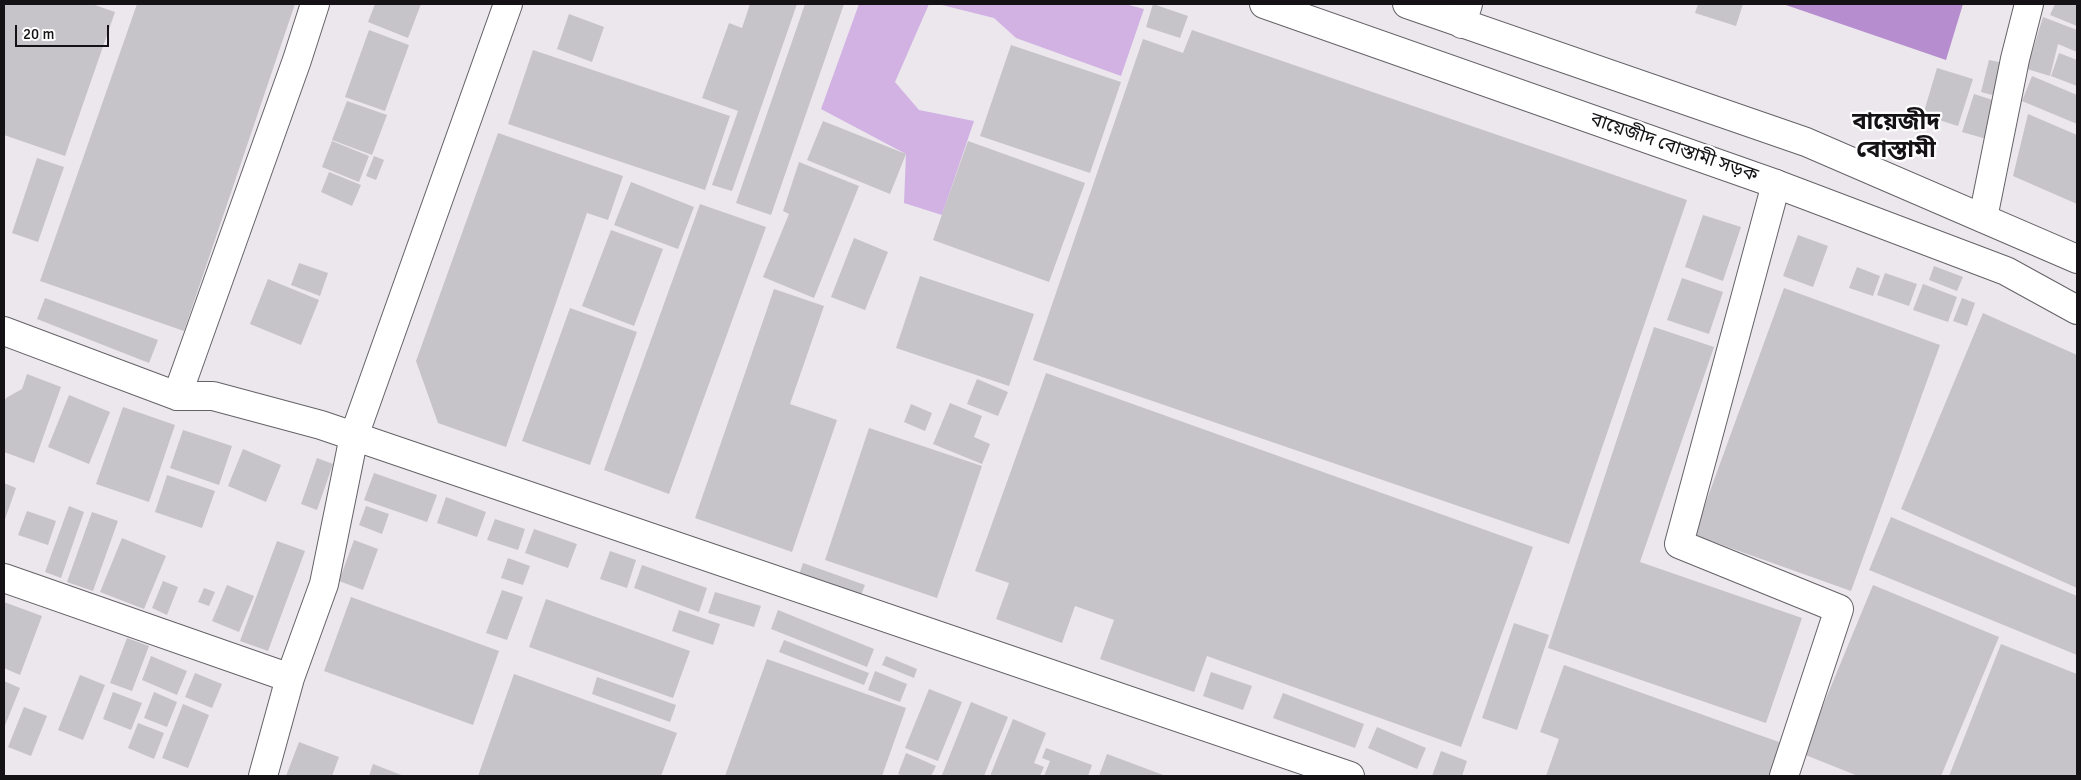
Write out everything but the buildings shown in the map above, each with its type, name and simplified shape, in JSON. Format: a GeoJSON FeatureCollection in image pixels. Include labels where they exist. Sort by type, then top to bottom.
{"type":"FeatureCollection","features":[{"type":"Feature","properties":{"kind":"street"},"geometry":{"type":"LineString","coordinates":[[176,396],[297,60],[315,4]]}},
{"type":"Feature","properties":{"kind":"street"},"geometry":{"type":"LineString","coordinates":[[263,776],[290,678],[324,584],[354,436],[508,4]]}},
{"type":"Feature","properties":{"kind":"street","name":"বায়েজীদ বোস্তামী সড়ক"},"geometry":{"type":"LineString","coordinates":[[1264,4],[1776,184],[2006,271],[2077,310]]}},
{"type":"Feature","properties":{"kind":"street"},"geometry":{"type":"LineString","coordinates":[[1407,4],[1465,14],[1806,142],[2077,259]]}},
{"type":"Feature","properties":{"kind":"street"},"geometry":{"type":"LineString","coordinates":[[1983,218],[2015,59],[2029,4]]}},
{"type":"Feature","properties":{"kind":"street"},"geometry":{"type":"LineString","coordinates":[[1776,184],[1679,544],[1839,609],[1784,776]]}},
{"type":"Feature","properties":{"kind":"street"},"geometry":{"type":"LineString","coordinates":[[4,331],[176,396],[213,396],[322,425],[1350,776]]}},
{"type":"Feature","properties":{"kind":"street"},"geometry":{"type":"LineString","coordinates":[[4,578],[290,678]]}},
{"type":"Feature","properties":{"kind":"shaded area"},"geometry":{"type":"Polygon","coordinates":[[[859,4],[929,4],[895,82],[919,110],[974,121],[942,215],[904,203],[906,154],[821,109],[859,4]]]}},
{"type":"Feature","properties":{"kind":"shaded area"},"geometry":{"type":"Polygon","coordinates":[[[938,4],[1125,4],[1144,9],[1121,76],[1016,38],[994,18],[938,4]]]}},
{"type":"Feature","properties":{"kind":"shaded area"},"geometry":{"type":"Polygon","coordinates":[[[1783,4],[1963,4],[1946,60],[1783,4]]]}},
{"type":"Feature","properties":{"kind":"district","name":"বায়েজীদ বোস্তামী"},"geometry":{"type":"Point","coordinates":[1896,137]}}]}
